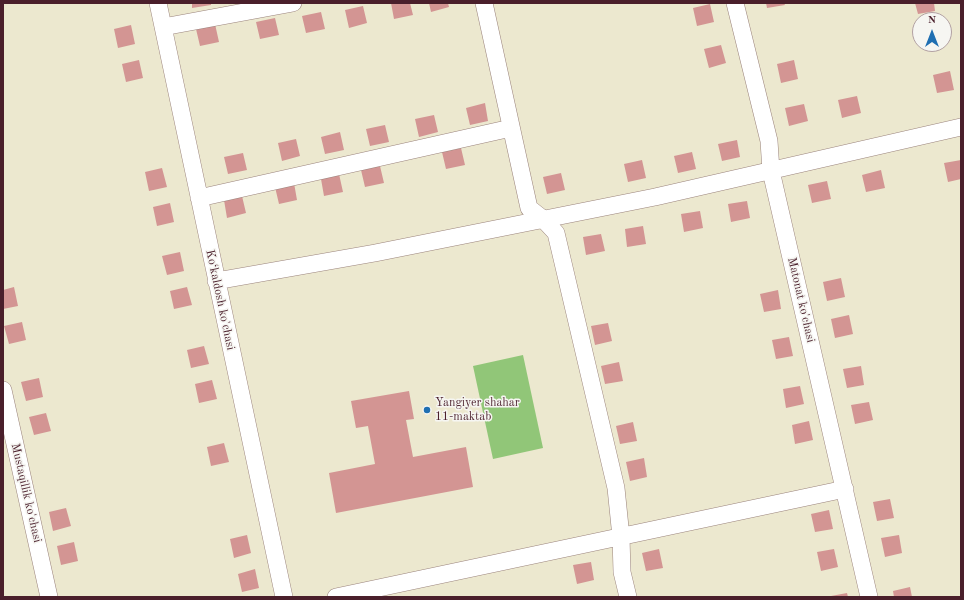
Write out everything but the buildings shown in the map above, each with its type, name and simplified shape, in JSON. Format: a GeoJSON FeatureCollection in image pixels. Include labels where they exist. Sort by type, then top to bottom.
{"type":"FeatureCollection","features":[{"type":"Feature","properties":{"kind":"street","name":"Ko‘kaldosh ko'chasi"},"geometry":{"type":"LineString","coordinates":[[158,3],[284,597]]}},
{"type":"Feature","properties":{"kind":"street"},"geometry":{"type":"LineString","coordinates":[[163,27],[293,3]]}},
{"type":"Feature","properties":{"kind":"street"},"geometry":{"type":"LineString","coordinates":[[484,3],[528,208],[543,219],[556,233],[616,488],[621,537],[622,572],[628,597]]}},
{"type":"Feature","properties":{"kind":"street","name":"Matonat ko'chasi"},"geometry":{"type":"LineString","coordinates":[[735,3],[769,141],[771,171],[869,597]]}},
{"type":"Feature","properties":{"kind":"street"},"geometry":{"type":"LineString","coordinates":[[216,281],[375,253],[655,197],[961,127]]}},
{"type":"Feature","properties":{"kind":"street"},"geometry":{"type":"LineString","coordinates":[[199,198],[511,128]]}},
{"type":"Feature","properties":{"kind":"street","name":"Mustaqillik ko'chasi"},"geometry":{"type":"LineString","coordinates":[[3,390],[49,597]]}},
{"type":"Feature","properties":{"kind":"street"},"geometry":{"type":"LineString","coordinates":[[336,597],[385,592],[621,537],[845,489]]}},
{"type":"Feature","properties":{"kind":"green space"},"geometry":{"type":"Polygon","coordinates":[[[523,355],[543,448],[493,459],[473,366],[523,355]]]}},
{"type":"Feature","properties":{"kind":"place","name":"Yangiyer shahar 11-maktab"},"geometry":{"type":"Point","coordinates":[427,410]}}]}
